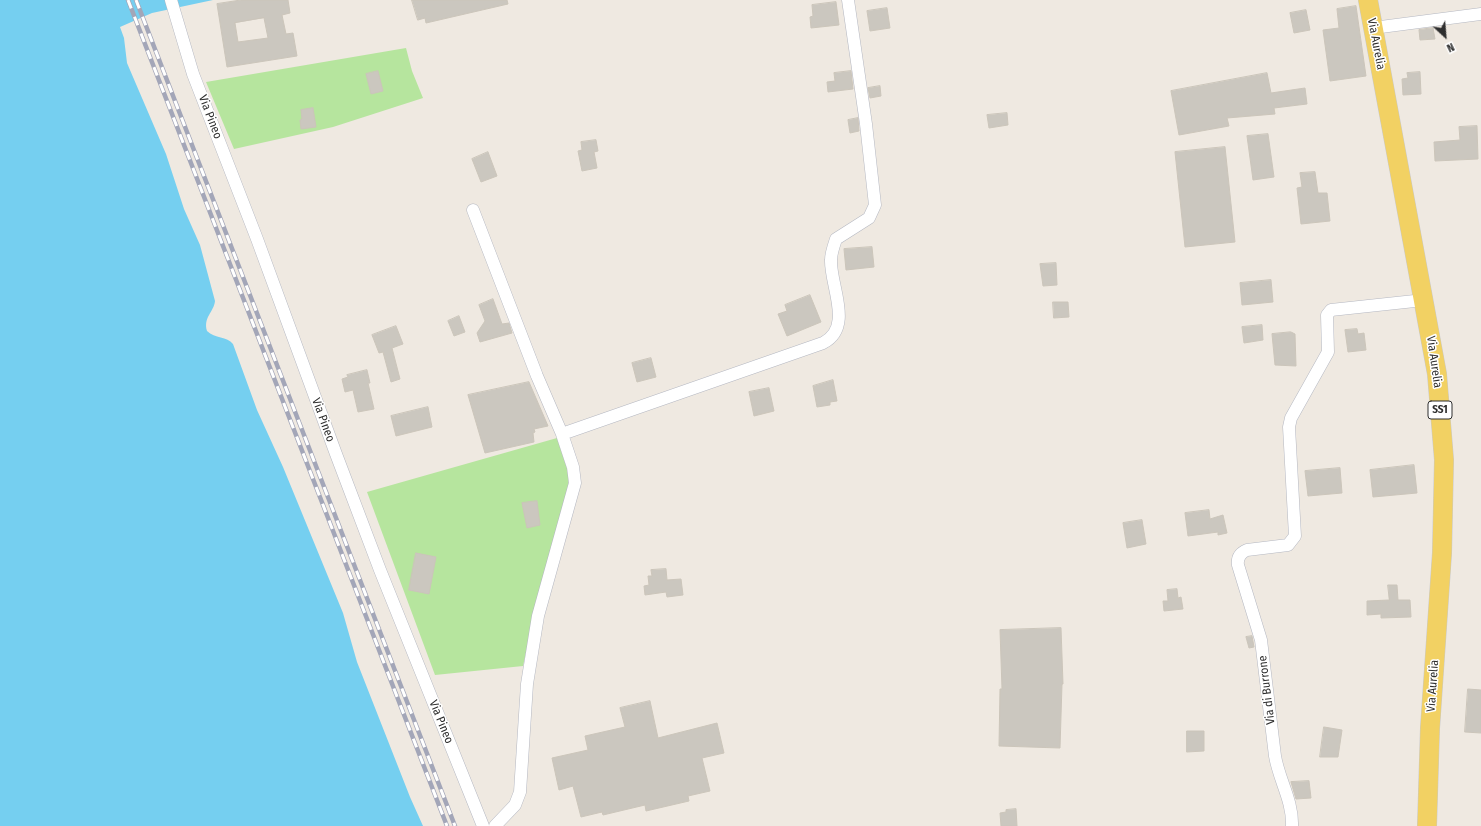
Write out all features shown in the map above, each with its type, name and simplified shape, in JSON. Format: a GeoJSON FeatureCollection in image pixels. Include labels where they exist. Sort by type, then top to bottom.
{"type":"FeatureCollection","features":[{"type":"Feature","properties":{"kind":"main road","name":"Via Aurelia"},"geometry":{"type":"LineString","coordinates":[[1368,0],[1437,374],[1444,460],[1442,553],[1430,728],[1427,826]]}},
{"type":"Feature","properties":{"kind":"street"},"geometry":{"type":"LineString","coordinates":[[562,434],[823,343],[835,335],[840,322],[831,259],[836,239],[869,218],[875,205],[866,124],[848,0]]}},
{"type":"Feature","properties":{"kind":"street","name":"Via Pineo"},"geometry":{"type":"LineString","coordinates":[[172,6],[193,74],[257,239],[374,556],[483,826]]}},
{"type":"Feature","properties":{"kind":"street"},"geometry":{"type":"LineString","coordinates":[[1373,28],[1481,14]]}},
{"type":"Feature","properties":{"kind":"street"},"geometry":{"type":"LineString","coordinates":[[473,210],[537,376],[562,434],[573,467],[575,483],[538,616],[527,684],[520,792],[515,805],[495,826]]}},
{"type":"Feature","properties":{"kind":"street","name":"Via di Burrone"},"geometry":{"type":"LineString","coordinates":[[1292,826],[1292,812],[1274,756],[1261,640],[1238,565],[1241,554],[1247,550],[1288,545],[1295,536],[1290,427],[1292,418],[1328,352],[1327,315],[1331,310],[1424,300]]}},
{"type":"Feature","properties":{"kind":"green space"},"geometry":{"type":"Polygon","coordinates":[[[406,48],[412,71],[423,98],[333,127],[234,149],[206,82],[406,48]]]}},
{"type":"Feature","properties":{"kind":"green space"},"geometry":{"type":"Polygon","coordinates":[[[557,438],[569,474],[568,492],[532,626],[523,666],[435,675],[367,492],[557,438]]]}},
{"type":"Feature","properties":{"kind":"water"},"geometry":{"type":"Polygon","coordinates":[[[0,0],[213,0],[152,13],[120,27],[124,38],[127,63],[166,154],[184,209],[200,245],[215,301],[206,322],[207,331],[210,334],[230,341],[233,344],[257,410],[283,467],[343,613],[357,662],[410,797],[423,826],[0,826],[0,0]]]}},
{"type":"Feature","properties":{"kind":"building"},"geometry":{"type":"Polygon","coordinates":[[[241,0],[288,0],[290,13],[282,15],[286,34],[293,33],[297,56],[227,67],[217,4],[241,0]],[[264,18],[235,23],[238,42],[268,38],[264,18]]]}},
{"type":"Feature","properties":{"kind":"building"},"geometry":{"type":"Polygon","coordinates":[[[412,0],[507,0],[508,4],[426,23],[425,18],[418,20],[412,0]]]}},
{"type":"Feature","properties":{"kind":"building"},"geometry":{"type":"Polygon","coordinates":[[[836,2],[839,25],[811,28],[810,17],[813,16],[812,5],[836,2]]]}},
{"type":"Feature","properties":{"kind":"building"},"geometry":{"type":"Polygon","coordinates":[[[1356,6],[1366,76],[1330,81],[1323,30],[1339,28],[1337,9],[1356,6]]]}},
{"type":"Feature","properties":{"kind":"building"},"geometry":{"type":"Polygon","coordinates":[[[887,8],[890,28],[870,31],[867,11],[887,8]]]}},
{"type":"Feature","properties":{"kind":"building"},"geometry":{"type":"Polygon","coordinates":[[[1306,10],[1310,30],[1294,33],[1290,13],[1306,10]]]}},
{"type":"Feature","properties":{"kind":"building"},"geometry":{"type":"Polygon","coordinates":[[[1433,28],[1435,39],[1420,40],[1419,30],[1433,28]]]}},
{"type":"Feature","properties":{"kind":"building"},"geometry":{"type":"Polygon","coordinates":[[[378,71],[383,91],[371,94],[366,74],[378,71]]]}},
{"type":"Feature","properties":{"kind":"building"},"geometry":{"type":"Polygon","coordinates":[[[851,71],[853,89],[828,92],[827,82],[835,81],[834,73],[851,71]]]}},
{"type":"Feature","properties":{"kind":"building"},"geometry":{"type":"Polygon","coordinates":[[[1420,72],[1421,94],[1403,95],[1402,79],[1408,78],[1407,73],[1420,72]]]}},
{"type":"Feature","properties":{"kind":"building"},"geometry":{"type":"Polygon","coordinates":[[[1267,73],[1271,93],[1305,88],[1307,104],[1274,108],[1275,114],[1227,118],[1229,126],[1179,135],[1171,91],[1267,73]]]}},
{"type":"Feature","properties":{"kind":"building"},"geometry":{"type":"Polygon","coordinates":[[[880,86],[881,96],[870,98],[868,88],[880,86]]]}},
{"type":"Feature","properties":{"kind":"building"},"geometry":{"type":"Polygon","coordinates":[[[313,108],[316,127],[301,129],[301,110],[313,108]]]}},
{"type":"Feature","properties":{"kind":"building"},"geometry":{"type":"Polygon","coordinates":[[[1007,113],[1008,125],[989,128],[987,115],[1007,113]]]}},
{"type":"Feature","properties":{"kind":"building"},"geometry":{"type":"Polygon","coordinates":[[[858,118],[859,131],[850,133],[848,120],[858,118]]]}},
{"type":"Feature","properties":{"kind":"building"},"geometry":{"type":"Polygon","coordinates":[[[1477,126],[1478,159],[1435,161],[1434,142],[1460,140],[1459,127],[1477,126]]]}},
{"type":"Feature","properties":{"kind":"building"},"geometry":{"type":"Polygon","coordinates":[[[1268,134],[1274,177],[1253,180],[1247,136],[1268,134]]]}},
{"type":"Feature","properties":{"kind":"building"},"geometry":{"type":"Polygon","coordinates":[[[596,140],[598,151],[594,152],[597,168],[582,171],[578,151],[582,150],[581,142],[596,140]]]}},
{"type":"Feature","properties":{"kind":"building"},"geometry":{"type":"Polygon","coordinates":[[[1225,147],[1235,242],[1185,247],[1175,152],[1225,147]]]}},
{"type":"Feature","properties":{"kind":"building"},"geometry":{"type":"Polygon","coordinates":[[[488,152],[497,176],[481,182],[472,159],[488,152]]]}},
{"type":"Feature","properties":{"kind":"building"},"geometry":{"type":"Polygon","coordinates":[[[1315,172],[1318,193],[1327,193],[1330,221],[1301,224],[1297,188],[1302,187],[1300,173],[1315,172]]]}},
{"type":"Feature","properties":{"kind":"building"},"geometry":{"type":"Polygon","coordinates":[[[872,247],[874,267],[846,270],[844,249],[872,247]]]}},
{"type":"Feature","properties":{"kind":"building"},"geometry":{"type":"Polygon","coordinates":[[[1056,263],[1057,285],[1043,286],[1040,264],[1056,263]]]}},
{"type":"Feature","properties":{"kind":"building"},"geometry":{"type":"Polygon","coordinates":[[[1271,280],[1273,302],[1242,305],[1240,283],[1271,280]]]}},
{"type":"Feature","properties":{"kind":"building"},"geometry":{"type":"Polygon","coordinates":[[[810,295],[821,322],[787,336],[778,314],[787,311],[785,305],[810,295]]]}},
{"type":"Feature","properties":{"kind":"building"},"geometry":{"type":"Polygon","coordinates":[[[493,299],[502,324],[509,323],[512,333],[480,342],[477,333],[485,321],[479,305],[493,299]]]}},
{"type":"Feature","properties":{"kind":"building"},"geometry":{"type":"Polygon","coordinates":[[[1053,302],[1068,302],[1069,317],[1054,318],[1053,302]]]}},
{"type":"Feature","properties":{"kind":"building"},"geometry":{"type":"Polygon","coordinates":[[[459,316],[465,332],[454,336],[448,321],[459,316]]]}},
{"type":"Feature","properties":{"kind":"building"},"geometry":{"type":"Polygon","coordinates":[[[1262,325],[1263,340],[1244,343],[1242,327],[1262,325]]]}},
{"type":"Feature","properties":{"kind":"building"},"geometry":{"type":"Polygon","coordinates":[[[396,326],[403,344],[392,348],[400,379],[391,382],[383,352],[379,353],[372,335],[396,326]]]}},
{"type":"Feature","properties":{"kind":"building"},"geometry":{"type":"Polygon","coordinates":[[[1357,329],[1358,334],[1364,333],[1366,350],[1348,352],[1345,330],[1357,329]]]}},
{"type":"Feature","properties":{"kind":"building"},"geometry":{"type":"Polygon","coordinates":[[[1291,332],[1295,334],[1296,366],[1275,365],[1272,334],[1291,332]]]}},
{"type":"Feature","properties":{"kind":"building"},"geometry":{"type":"Polygon","coordinates":[[[651,358],[656,377],[637,382],[632,363],[651,358]]]}},
{"type":"Feature","properties":{"kind":"building"},"geometry":{"type":"Polygon","coordinates":[[[367,370],[370,383],[368,383],[374,409],[358,412],[353,390],[345,392],[342,379],[348,377],[347,375],[367,370]]]}},
{"type":"Feature","properties":{"kind":"building"},"geometry":{"type":"Polygon","coordinates":[[[833,380],[837,401],[830,402],[830,405],[817,407],[813,386],[833,380]]]}},
{"type":"Feature","properties":{"kind":"building"},"geometry":{"type":"Polygon","coordinates":[[[529,382],[548,426],[534,429],[534,442],[485,453],[468,395],[529,382]]]}},
{"type":"Feature","properties":{"kind":"building"},"geometry":{"type":"Polygon","coordinates":[[[769,388],[774,411],[754,416],[749,392],[769,388]]]}},
{"type":"Feature","properties":{"kind":"building"},"geometry":{"type":"Polygon","coordinates":[[[428,407],[432,427],[396,436],[391,416],[428,407]]]}},
{"type":"Feature","properties":{"kind":"building"},"geometry":{"type":"Polygon","coordinates":[[[1414,465],[1417,493],[1373,497],[1370,470],[1414,465]]]}},
{"type":"Feature","properties":{"kind":"building"},"geometry":{"type":"Polygon","coordinates":[[[1340,468],[1342,493],[1308,496],[1305,471],[1340,468]]]}},
{"type":"Feature","properties":{"kind":"building"},"geometry":{"type":"Polygon","coordinates":[[[537,501],[540,525],[527,528],[522,503],[537,501]]]}},
{"type":"Feature","properties":{"kind":"building"},"geometry":{"type":"Polygon","coordinates":[[[1209,510],[1210,519],[1223,515],[1227,533],[1218,535],[1218,532],[1188,536],[1185,513],[1209,510]]]}},
{"type":"Feature","properties":{"kind":"building"},"geometry":{"type":"Polygon","coordinates":[[[1142,520],[1146,544],[1127,548],[1123,523],[1142,520]]]}},
{"type":"Feature","properties":{"kind":"building"},"geometry":{"type":"Polygon","coordinates":[[[416,553],[436,557],[429,594],[409,590],[416,553]]]}},
{"type":"Feature","properties":{"kind":"building"},"geometry":{"type":"Polygon","coordinates":[[[666,569],[667,580],[681,579],[683,595],[667,597],[666,592],[645,595],[644,586],[649,585],[648,576],[652,576],[651,570],[666,569]]]}},
{"type":"Feature","properties":{"kind":"building"},"geometry":{"type":"Polygon","coordinates":[[[1388,585],[1397,585],[1398,600],[1410,600],[1411,617],[1381,618],[1381,614],[1367,615],[1367,601],[1389,600],[1388,585]]]}},
{"type":"Feature","properties":{"kind":"building"},"geometry":{"type":"Polygon","coordinates":[[[1177,589],[1178,598],[1181,597],[1183,609],[1164,611],[1163,601],[1168,601],[1167,590],[1177,589]]]}},
{"type":"Feature","properties":{"kind":"building"},"geometry":{"type":"Polygon","coordinates":[[[1061,628],[1063,684],[1060,748],[999,746],[1000,689],[1002,689],[1000,630],[1061,628]]]}},
{"type":"Feature","properties":{"kind":"building"},"geometry":{"type":"Polygon","coordinates":[[[1252,636],[1254,647],[1249,648],[1246,637],[1252,636]]]}},
{"type":"Feature","properties":{"kind":"building"},"geometry":{"type":"Polygon","coordinates":[[[1468,689],[1481,690],[1481,733],[1465,732],[1468,689]]]}},
{"type":"Feature","properties":{"kind":"building"},"geometry":{"type":"Polygon","coordinates":[[[650,701],[658,738],[717,723],[724,753],[702,758],[710,791],[688,796],[689,801],[646,811],[645,805],[603,815],[602,812],[581,817],[573,786],[559,790],[552,758],[588,750],[585,736],[625,727],[620,708],[650,701]]]}},
{"type":"Feature","properties":{"kind":"building"},"geometry":{"type":"Polygon","coordinates":[[[1324,727],[1342,730],[1338,757],[1320,757],[1324,727]]]}},
{"type":"Feature","properties":{"kind":"building"},"geometry":{"type":"Polygon","coordinates":[[[1187,731],[1204,731],[1204,751],[1187,752],[1187,731]]]}},
{"type":"Feature","properties":{"kind":"building"},"geometry":{"type":"Polygon","coordinates":[[[1309,781],[1311,798],[1296,799],[1291,782],[1309,781]]]}},
{"type":"Feature","properties":{"kind":"building"},"geometry":{"type":"Polygon","coordinates":[[[1016,809],[1017,826],[1001,826],[1000,813],[1006,812],[1006,810],[1016,809]]]}},
{"type":"Feature","properties":{"kind":"railway"},"geometry":{"type":"LineString","coordinates":[[128,0],[447,826]]}},
{"type":"Feature","properties":{"kind":"railway"},"geometry":{"type":"LineString","coordinates":[[136,0],[455,826]]}}]}
